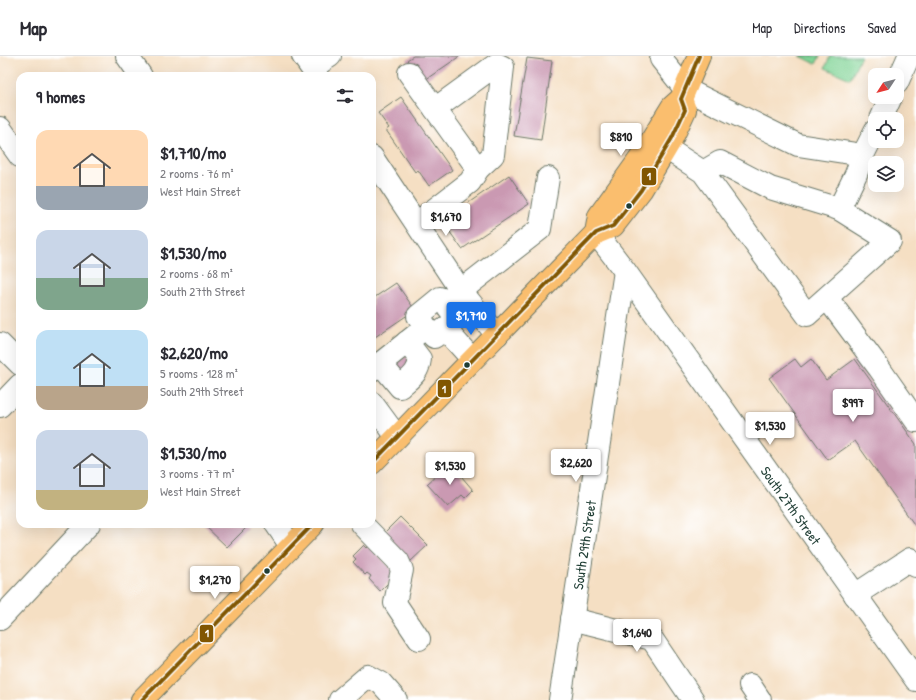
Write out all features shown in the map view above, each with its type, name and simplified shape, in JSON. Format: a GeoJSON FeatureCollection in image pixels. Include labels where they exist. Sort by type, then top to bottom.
{"type":"FeatureCollection","features":[{"type":"Feature","properties":{"kind":"main road"},"geometry":{"type":"LineString","coordinates":[[596,233],[599,216],[642,156],[672,107],[683,94],[699,56]]}},
{"type":"Feature","properties":{"kind":"main road"},"geometry":{"type":"LineString","coordinates":[[376,459],[596,233],[614,226],[642,190],[666,148],[685,110],[683,94]]}},
{"type":"Feature","properties":{"kind":"main road"},"geometry":{"type":"LineString","coordinates":[[142,700],[309,528]]}},
{"type":"Feature","properties":{"kind":"street"},"geometry":{"type":"LineString","coordinates":[[127,56],[138,72]]}},
{"type":"Feature","properties":{"kind":"street"},"geometry":{"type":"LineString","coordinates":[[311,67],[330,56]]}},
{"type":"Feature","properties":{"kind":"street"},"geometry":{"type":"LineString","coordinates":[[904,68],[909,56]]}},
{"type":"Feature","properties":{"kind":"street"},"geometry":{"type":"LineString","coordinates":[[658,57],[683,94],[798,145],[863,156]]}},
{"type":"Feature","properties":{"kind":"street"},"geometry":{"type":"LineString","coordinates":[[417,223],[470,182],[478,169],[493,155],[503,67],[496,64],[435,109]]}},
{"type":"Feature","properties":{"kind":"street"},"geometry":{"type":"LineString","coordinates":[[409,73],[478,169]]}},
{"type":"Feature","properties":{"kind":"street"},"geometry":{"type":"LineString","coordinates":[[0,128],[16,150]]}},
{"type":"Feature","properties":{"kind":"street"},"geometry":{"type":"LineString","coordinates":[[839,210],[868,146]]}},
{"type":"Feature","properties":{"kind":"street"},"geometry":{"type":"LineString","coordinates":[[666,148],[703,172],[807,315],[890,241],[839,210],[770,188],[720,162],[703,172]]}},
{"type":"Feature","properties":{"kind":"street"},"geometry":{"type":"LineString","coordinates":[[376,163],[417,223],[453,297],[457,319],[407,342],[376,367],[400,387],[415,374],[420,359],[407,342]]}},
{"type":"Feature","properties":{"kind":"street"},"geometry":{"type":"LineString","coordinates":[[472,359],[436,328],[418,316],[440,298],[453,297],[540,229],[548,178]]}},
{"type":"Feature","properties":{"kind":"street","name":"South 27th Street"},"geometry":{"type":"LineString","coordinates":[[596,233],[855,595],[913,669]]}},
{"type":"Feature","properties":{"kind":"street","name":"South 29th Street"},"geometry":{"type":"LineString","coordinates":[[560,700],[625,272]]}},
{"type":"Feature","properties":{"kind":"street"},"geometry":{"type":"LineString","coordinates":[[453,297],[497,335]]}},
{"type":"Feature","properties":{"kind":"street"},"geometry":{"type":"LineString","coordinates":[[827,298],[916,421]]}},
{"type":"Feature","properties":{"kind":"street"},"geometry":{"type":"LineString","coordinates":[[0,344],[16,360]]}},
{"type":"Feature","properties":{"kind":"street"},"geometry":{"type":"LineString","coordinates":[[0,406],[16,389]]}},
{"type":"Feature","properties":{"kind":"street"},"geometry":{"type":"LineString","coordinates":[[376,409],[396,437]]}},
{"type":"Feature","properties":{"kind":"street"},"geometry":{"type":"LineString","coordinates":[[0,620],[85,528]]}},
{"type":"Feature","properties":{"kind":"street"},"geometry":{"type":"LineString","coordinates":[[279,528],[291,546]]}},
{"type":"Feature","properties":{"kind":"street"},"geometry":{"type":"LineString","coordinates":[[366,528],[398,561],[402,570],[395,603],[419,639]]}},
{"type":"Feature","properties":{"kind":"street"},"geometry":{"type":"LineString","coordinates":[[855,595],[910,559],[916,566]]}},
{"type":"Feature","properties":{"kind":"street"},"geometry":{"type":"LineString","coordinates":[[572,619],[652,639],[693,700]]}},
{"type":"Feature","properties":{"kind":"street"},"geometry":{"type":"LineString","coordinates":[[340,700],[368,676],[381,683],[396,700]]}},
{"type":"Feature","properties":{"kind":"green space"},"geometry":{"type":"Polygon","coordinates":[[[800,56],[820,56],[816,64],[800,56]]]}},
{"type":"Feature","properties":{"kind":"green space"},"geometry":{"type":"Polygon","coordinates":[[[830,56],[861,56],[850,79],[825,68],[830,56]]]}},
{"type":"Feature","properties":{"kind":"building"},"geometry":{"type":"Polygon","coordinates":[[[413,56],[460,56],[422,82],[407,60],[413,56]]]}},
{"type":"Feature","properties":{"kind":"building"},"geometry":{"type":"Polygon","coordinates":[[[527,58],[552,61],[541,140],[514,136],[527,58]]]}},
{"type":"Feature","properties":{"kind":"building"},"geometry":{"type":"Polygon","coordinates":[[[401,97],[452,170],[429,186],[418,170],[415,172],[386,130],[389,128],[378,113],[401,97]]]}},
{"type":"Feature","properties":{"kind":"building"},"geometry":{"type":"Polygon","coordinates":[[[509,175],[529,204],[462,249],[442,221],[509,175]]]}},
{"type":"Feature","properties":{"kind":"building"},"geometry":{"type":"Polygon","coordinates":[[[396,283],[415,310],[376,336],[376,296],[396,283]]]}},
{"type":"Feature","properties":{"kind":"building"},"geometry":{"type":"Polygon","coordinates":[[[406,356],[416,369],[400,380],[390,367],[406,356]]]}},
{"type":"Feature","properties":{"kind":"building"},"geometry":{"type":"Polygon","coordinates":[[[795,359],[801,367],[811,359],[826,380],[855,359],[916,444],[916,527],[855,441],[828,460],[769,378],[795,359]]]}},
{"type":"Feature","properties":{"kind":"building"},"geometry":{"type":"Polygon","coordinates":[[[450,463],[473,490],[465,498],[462,495],[448,507],[427,484],[450,463]]]}},
{"type":"Feature","properties":{"kind":"building"},"geometry":{"type":"Polygon","coordinates":[[[400,517],[428,545],[410,562],[383,534],[400,517]]]}},
{"type":"Feature","properties":{"kind":"building"},"geometry":{"type":"Polygon","coordinates":[[[207,528],[246,528],[227,547],[207,528]]]}},
{"type":"Feature","properties":{"kind":"building"},"geometry":{"type":"Polygon","coordinates":[[[364,545],[367,548],[369,546],[397,574],[380,591],[369,579],[371,576],[367,573],[365,575],[353,562],[356,559],[353,556],[364,545]]]}},
{"type":"Feature","properties":{"kind":"transit line","name":"1"},"geometry":{"type":"LineString","coordinates":[[376,459],[596,233],[613,226],[641,190],[672,138],[685,110],[681,99],[699,56]]}},
{"type":"Feature","properties":{"kind":"transit line","name":"1"},"geometry":{"type":"LineString","coordinates":[[142,700],[309,528]]}}]}
